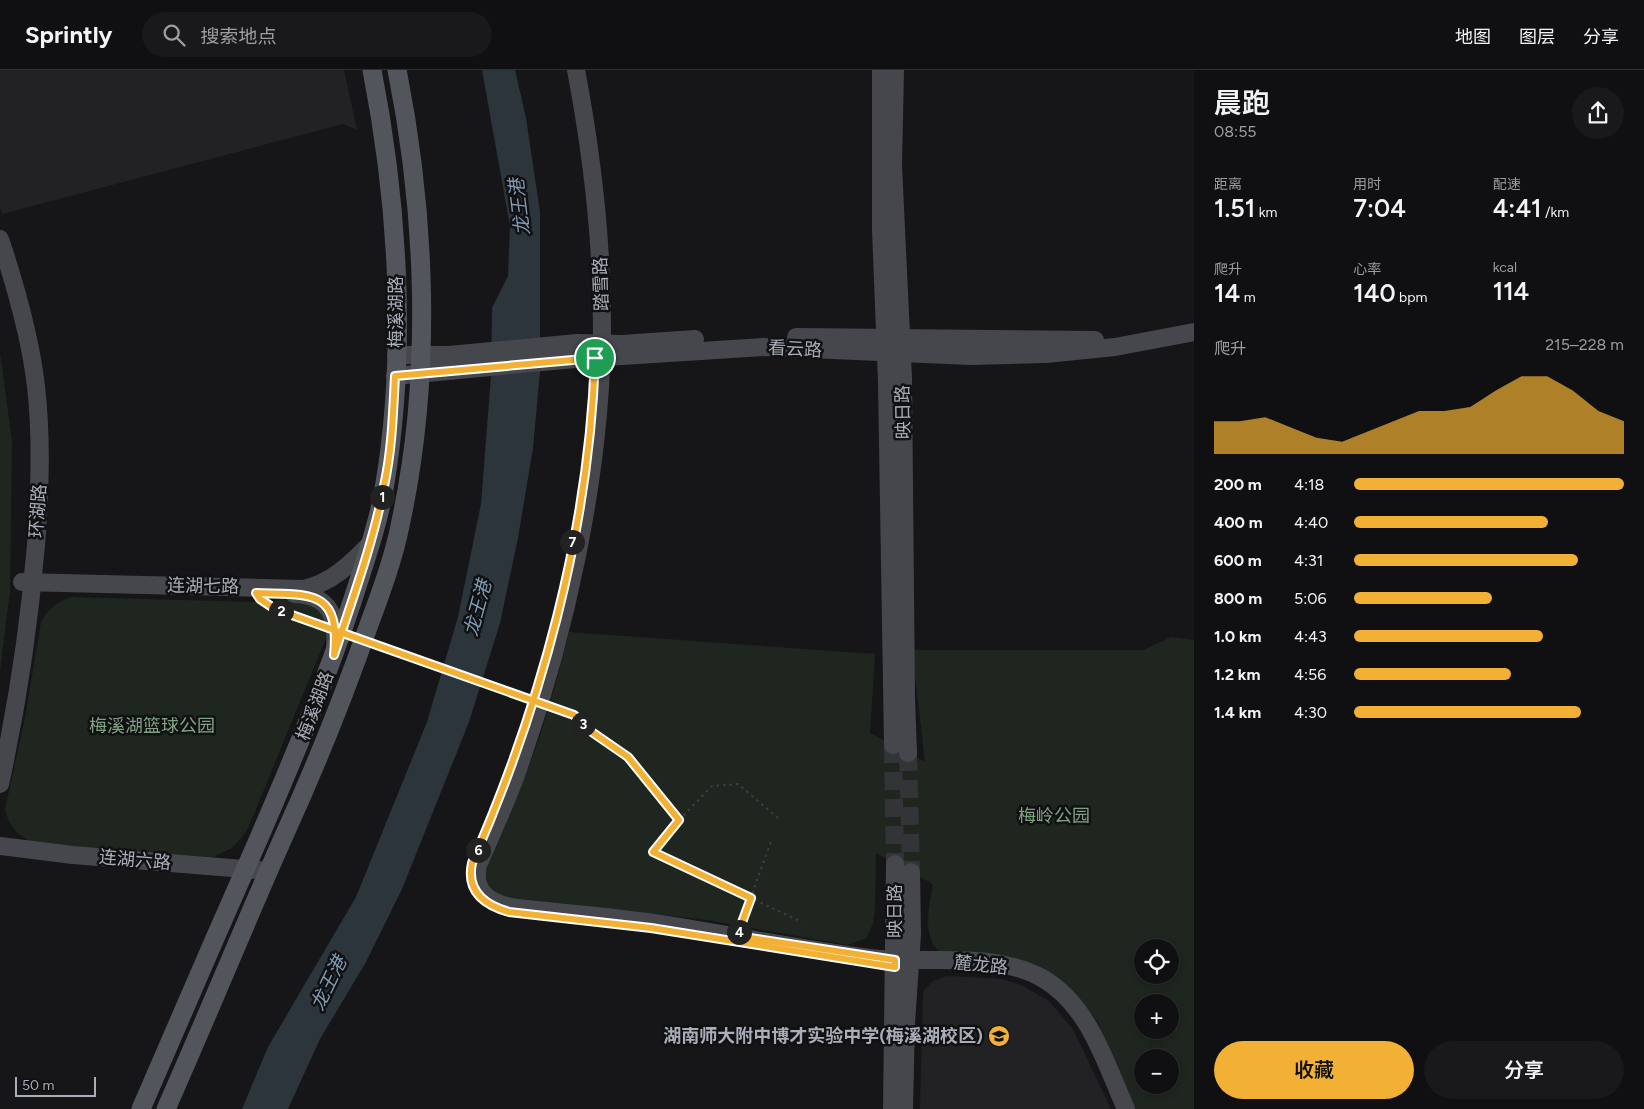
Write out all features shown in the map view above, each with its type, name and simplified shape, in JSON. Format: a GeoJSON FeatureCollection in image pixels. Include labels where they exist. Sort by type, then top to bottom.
{"type":"FeatureCollection","features":[{"type":"Feature","properties":{"kind":"main road","name":"梅溪湖路"},"geometry":{"type":"LineString","coordinates":[[142,1109],[293,761],[334,655],[370,544],[385,486],[392,428],[396,355],[395,253],[392,197],[385,137],[372,70]]}},
{"type":"Feature","properties":{"kind":"main road","name":"梅溪湖路"},"geometry":{"type":"LineString","coordinates":[[166,1109],[346,690],[388,569],[401,524],[409,481],[422,354],[418,230],[406,115],[397,70]]}},
{"type":"Feature","properties":{"kind":"street","name":"踏雪路"},"geometry":{"type":"LineString","coordinates":[[570,70],[580,119],[592,222],[598,351]]}},
{"type":"Feature","properties":{"kind":"street","name":"踏雪路"},"geometry":{"type":"LineString","coordinates":[[473,872],[518,750],[550,644],[580,495],[589,437],[598,351],[597,221],[587,134],[576,70]]}},
{"type":"Feature","properties":{"kind":"street","name":"映日路"},"geometry":{"type":"LineString","coordinates":[[881,70],[880,158],[894,345]]}},
{"type":"Feature","properties":{"kind":"street","name":"映日路"},"geometry":{"type":"LineString","coordinates":[[895,70],[893,165],[894,345],[906,698],[901,749]]}},
{"type":"Feature","properties":{"kind":"street","name":"环湖路"},"geometry":{"type":"LineString","coordinates":[[0,239],[23,319],[37,400],[41,464],[27,586],[0,729]]}},
{"type":"Feature","properties":{"kind":"street","name":"环湖路"},"geometry":{"type":"LineString","coordinates":[[0,275],[13,322],[28,413],[29,467],[25,659],[0,784]]}},
{"type":"Feature","properties":{"kind":"street","name":"看云路"},"geometry":{"type":"LineString","coordinates":[[448,362],[576,351],[598,351],[739,337],[894,345],[1106,340],[1194,324]]}},
{"type":"Feature","properties":{"kind":"street","name":"看云路"},"geometry":{"type":"LineString","coordinates":[[894,345],[971,356],[1046,354],[1115,347],[1194,332]]}},
{"type":"Feature","properties":{"kind":"street"},"geometry":{"type":"LineString","coordinates":[[396,355],[422,354],[448,362]]}},
{"type":"Feature","properties":{"kind":"street"},"geometry":{"type":"LineString","coordinates":[[395,376],[420,373],[448,362]]}},
{"type":"Feature","properties":{"kind":"street","name":"连湖七路"},"geometry":{"type":"LineString","coordinates":[[27,586],[303,589],[337,574],[370,544]]}},
{"type":"Feature","properties":{"kind":"street","name":"连湖七路"},"geometry":{"type":"LineString","coordinates":[[27,586],[304,595],[320,601],[332,613],[335,622],[334,655]]}},
{"type":"Feature","properties":{"kind":"street","name":"连湖六路"},"geometry":{"type":"LineString","coordinates":[[0,846],[244,873]]}},
{"type":"Feature","properties":{"kind":"street","name":"连湖六路"},"geometry":{"type":"LineString","coordinates":[[0,852],[74,862],[268,875]]}},
{"type":"Feature","properties":{"kind":"street","name":"映日路"},"geometry":{"type":"LineString","coordinates":[[895,864],[902,964],[904,1109]]}},
{"type":"Feature","properties":{"kind":"street"},"geometry":{"type":"LineString","coordinates":[[473,872],[480,891],[498,904],[652,922],[902,964]]}},
{"type":"Feature","properties":{"kind":"street"},"geometry":{"type":"LineString","coordinates":[[473,872],[473,887],[481,899],[509,912],[651,928],[902,964]]}},
{"type":"Feature","properties":{"kind":"street","name":"映日路"},"geometry":{"type":"LineString","coordinates":[[892,1109],[902,964],[913,903],[911,872]]}},
{"type":"Feature","properties":{"kind":"street","name":"麓龙路"},"geometry":{"type":"LineString","coordinates":[[902,964],[991,962],[1024,970],[1042,978],[1068,999],[1088,1024],[1126,1109]]}},
{"type":"Feature","properties":{"kind":"street","name":"麓龙路"},"geometry":{"type":"LineString","coordinates":[[902,964],[1004,971],[1038,984],[1063,1004],[1082,1027],[1120,1109]]}},
{"type":"Feature","properties":{"kind":"path"},"geometry":{"type":"LineString","coordinates":[[256,593],[266,605],[574,715],[586,728],[628,757],[679,820]]}},
{"type":"Feature","properties":{"kind":"path"},"geometry":{"type":"LineString","coordinates":[[778,818],[738,784],[712,786],[679,820],[653,852],[802,922]]}},
{"type":"Feature","properties":{"kind":"path"},"geometry":{"type":"LineString","coordinates":[[737,936],[772,839]]}},
{"type":"Feature","properties":{"kind":"shaded area"},"geometry":{"type":"Polygon","coordinates":[[[0,70],[344,70],[357,130],[343,124],[2,214],[0,208],[0,70]]]}},
{"type":"Feature","properties":{"kind":"shaded area","name":"湖南师大附中博才实验中学(梅溪湖校区)"},"geometry":{"type":"Polygon","coordinates":[[[947,976],[1002,979],[1023,986],[1049,1001],[1073,1029],[1111,1109],[920,1109],[924,990],[933,981],[947,976]]]}},
{"type":"Feature","properties":{"kind":"green space"},"geometry":{"type":"Polygon","coordinates":[[[0,352],[12,441],[10,592],[0,671],[0,352]]]}},
{"type":"Feature","properties":{"kind":"green space","name":"梅溪湖篮球公园"},"geometry":{"type":"Polygon","coordinates":[[[70,597],[297,603],[311,606],[321,613],[326,624],[326,638],[252,819],[246,832],[232,848],[213,857],[133,852],[32,842],[18,833],[11,825],[5,809],[25,718],[41,622],[46,613],[70,597]]]}},
{"type":"Feature","properties":{"kind":"green space","name":"梅岭公园"},"geometry":{"type":"Polygon","coordinates":[[[569,632],[875,654],[870,733],[925,762],[912,650],[1144,650],[1171,637],[1194,640],[1194,1109],[1135,1109],[1098,1023],[1076,994],[1059,980],[939,951],[933,944],[928,928],[933,884],[876,853],[873,923],[867,938],[847,945],[701,919],[511,898],[490,891],[483,880],[489,854],[523,781],[549,708],[569,632]]]}},
{"type":"Feature","properties":{"kind":"water","name":"龙王港"},"geometry":{"type":"Polygon","coordinates":[[[482,70],[515,70],[526,118],[540,212],[540,372],[533,448],[518,538],[500,623],[469,722],[402,889],[366,962],[320,1039],[288,1109],[242,1109],[268,1047],[356,897],[427,722],[458,617],[481,504],[491,376],[492,308],[508,276],[510,226],[482,70]]]}},
{"type":"Feature","properties":{"kind":"tunnel"},"geometry":{"type":"LineString","coordinates":[[893,745],[895,864]]}},
{"type":"Feature","properties":{"kind":"tunnel"},"geometry":{"type":"LineString","coordinates":[[908,753],[911,872]]}},
{"type":"Feature","properties":{"kind":"place","name":"湖南师大附中博才实验中学(梅溪湖校区)"},"geometry":{"type":"Point","coordinates":[999,1036]}},
{"type":"Feature","properties":{"kind":"route"},"geometry":{"type":"LineString","coordinates":[[595,358],[395,376],[392,428],[385,486],[367,557],[355,591],[334,655],[335,646],[336,630],[335,622],[332,613],[320,601],[312,596],[256,593],[266,605],[275,609],[290,614],[345,634],[400,653],[455,673],[510,692],[574,715],[586,728],[628,757],[679,820],[653,852],[751,898],[737,936],[867,958],[895,960],[895,967],[651,928],[509,912],[488,904],[481,899],[473,887],[470,872],[472,863],[510,774],[521,742],[536,692],[550,644],[561,599],[589,437],[595,358]]}}]}
